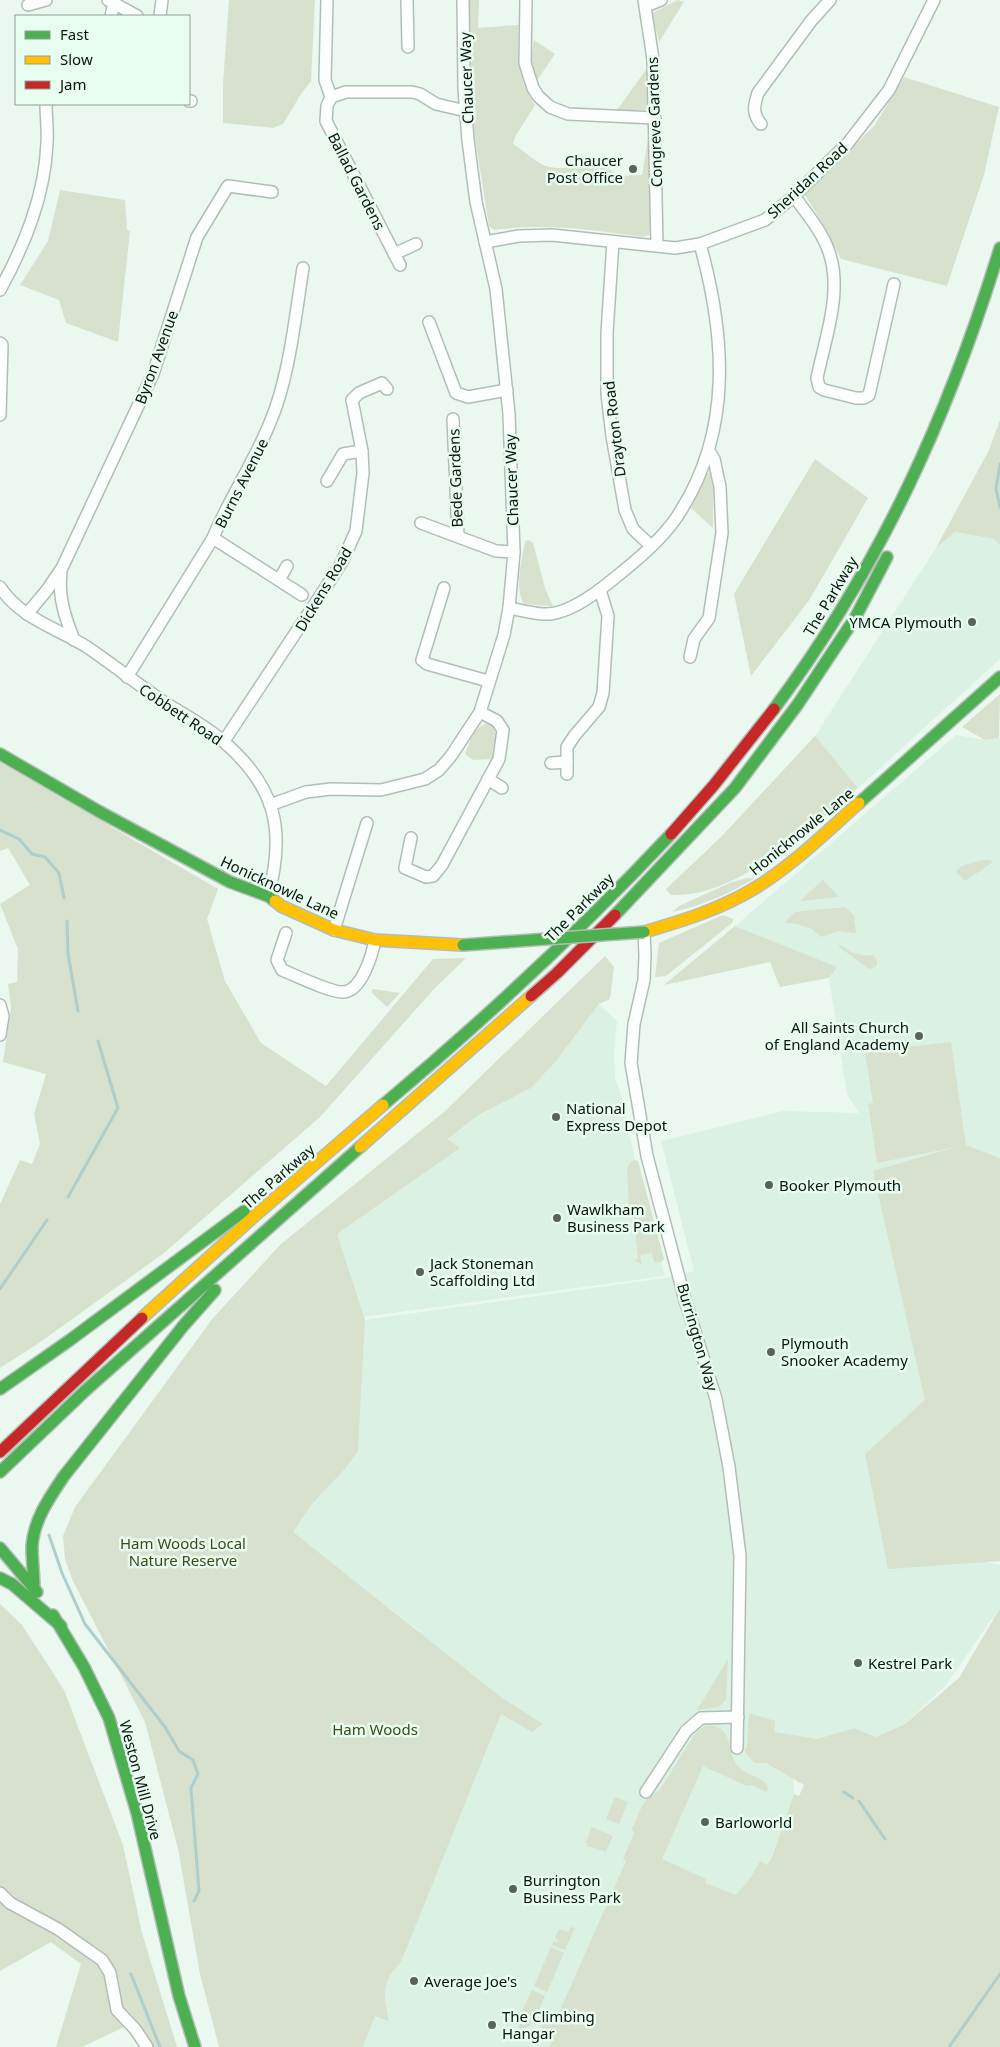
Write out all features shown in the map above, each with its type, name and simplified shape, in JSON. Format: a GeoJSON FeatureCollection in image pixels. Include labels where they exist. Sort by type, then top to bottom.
{"type":"FeatureCollection","features":[{"type":"Feature","properties":{"kind":"main road","name":"The Parkway"},"geometry":{"type":"LineString","coordinates":[[0,1452],[151,1309],[338,1143],[448,1050],[564,943],[618,890],[721,777],[792,685],[843,608],[890,524],[950,397],[1000,248]]}},
{"type":"Feature","properties":{"kind":"main road","name":"The Parkway"},"geometry":{"type":"LineString","coordinates":[[0,1472],[86,1390],[279,1217],[558,973],[649,881],[728,795],[798,704],[855,618],[895,543]]}},
{"type":"Feature","properties":{"kind":"main road","name":"Honicknowle Lane"},"geometry":{"type":"LineString","coordinates":[[0,754],[100,812],[230,882],[268,896],[281,906],[334,930],[375,940],[463,945],[644,932],[693,917],[731,901],[781,870],[1000,677]]}},
{"type":"Feature","properties":{"kind":"main road"},"geometry":{"type":"LineString","coordinates":[[0,1389],[70,1340],[338,1143]]}},
{"type":"Feature","properties":{"kind":"main road"},"geometry":{"type":"LineString","coordinates":[[34,1589],[34,1535],[40,1516],[64,1476],[184,1325],[279,1217]]}},
{"type":"Feature","properties":{"kind":"main road","name":"Weston Mill Drive"},"geometry":{"type":"LineString","coordinates":[[0,1548],[34,1589],[61,1626],[109,1718],[137,1813],[180,1996],[195,2047]]}},
{"type":"Feature","properties":{"kind":"main road"},"geometry":{"type":"LineString","coordinates":[[0,1578],[12,1584],[61,1626]]}},
{"type":"Feature","properties":{"kind":"street"},"geometry":{"type":"LineString","coordinates":[[29,7],[46,0]]}},
{"type":"Feature","properties":{"kind":"street"},"geometry":{"type":"LineString","coordinates":[[160,15],[162,0]]}},
{"type":"Feature","properties":{"kind":"street"},"geometry":{"type":"LineString","coordinates":[[327,0],[325,80],[331,96],[346,92],[412,92],[446,107],[466,111]]}},
{"type":"Feature","properties":{"kind":"street"},"geometry":{"type":"LineString","coordinates":[[406,0],[408,47]]}},
{"type":"Feature","properties":{"kind":"street","name":"Chaucer Way"},"geometry":{"type":"LineString","coordinates":[[270,805],[306,792],[331,789],[382,790],[425,780],[451,756],[480,712],[488,681],[504,635],[509,608],[514,552],[507,390],[496,289],[476,202],[466,111],[464,0]]}},
{"type":"Feature","properties":{"kind":"street"},"geometry":{"type":"LineString","coordinates":[[526,0],[525,63],[533,88],[538,96],[550,107],[568,114],[655,118]]}},
{"type":"Feature","properties":{"kind":"street"},"geometry":{"type":"LineString","coordinates":[[645,3],[661,0]]}},
{"type":"Feature","properties":{"kind":"street"},"geometry":{"type":"LineString","coordinates":[[760,124],[756,118],[754,105],[758,93],[811,21],[830,0]]}},
{"type":"Feature","properties":{"kind":"street","name":"Sheridan Road"},"geometry":{"type":"LineString","coordinates":[[485,242],[519,236],[552,235],[675,248],[700,244],[764,220],[794,196],[848,143],[889,90],[934,0]]}},
{"type":"Feature","properties":{"kind":"street"},"geometry":{"type":"LineString","coordinates":[[111,15],[111,1],[135,15]]}},
{"type":"Feature","properties":{"kind":"street","name":"Congreve Gardens"},"geometry":{"type":"LineString","coordinates":[[645,3],[653,59],[657,245]]}},
{"type":"Feature","properties":{"kind":"street","name":"Ballad Gardens"},"geometry":{"type":"LineString","coordinates":[[331,96],[327,106],[326,121],[400,265]]}},
{"type":"Feature","properties":{"kind":"street"},"geometry":{"type":"LineString","coordinates":[[0,290],[18,256],[37,203],[44,171],[47,142],[46,105]]}},
{"type":"Feature","properties":{"kind":"street","name":"Byron Avenue"},"geometry":{"type":"LineString","coordinates":[[27,614],[62,568],[153,374],[197,237],[228,186],[272,192]]}},
{"type":"Feature","properties":{"kind":"street"},"geometry":{"type":"LineString","coordinates":[[794,196],[813,222],[829,251],[834,277],[832,305],[817,378],[819,387],[856,398],[864,398],[870,395],[894,284]]}},
{"type":"Feature","properties":{"kind":"street","name":"Drayton Road"},"geometry":{"type":"LineString","coordinates":[[612,242],[607,333],[607,386],[612,436],[625,510],[633,529],[651,546]]}},
{"type":"Feature","properties":{"kind":"street"},"geometry":{"type":"LineString","coordinates":[[394,254],[416,244]]}},
{"type":"Feature","properties":{"kind":"street"},"geometry":{"type":"LineString","coordinates":[[509,608],[544,614],[559,612],[600,590],[651,546],[680,514],[709,452],[720,382],[718,323],[700,244]]}},
{"type":"Feature","properties":{"kind":"street","name":"Burns Avenue"},"geometry":{"type":"LineString","coordinates":[[127,677],[213,538],[270,424],[286,368],[303,268]]}},
{"type":"Feature","properties":{"kind":"street"},"geometry":{"type":"LineString","coordinates":[[429,322],[456,393],[468,397],[507,390]]}},
{"type":"Feature","properties":{"kind":"street"},"geometry":{"type":"LineString","coordinates":[[0,343],[2,345],[0,415]]}},
{"type":"Feature","properties":{"kind":"street","name":"Dickens Road"},"geometry":{"type":"LineString","coordinates":[[224,742],[322,593],[346,553],[356,531],[363,473],[362,451],[352,400],[359,393],[382,383],[387,389]]}},
{"type":"Feature","properties":{"kind":"street","name":"Bede Gardens"},"geometry":{"type":"LineString","coordinates":[[453,419],[458,536]]}},
{"type":"Feature","properties":{"kind":"street"},"geometry":{"type":"LineString","coordinates":[[327,481],[343,454],[362,451]]}},
{"type":"Feature","properties":{"kind":"street"},"geometry":{"type":"LineString","coordinates":[[690,656],[694,639],[709,618],[722,533],[720,487],[714,459],[709,452]]}},
{"type":"Feature","properties":{"kind":"street","name":"Bede Gardens"},"geometry":{"type":"LineString","coordinates":[[421,523],[496,552],[514,552]]}},
{"type":"Feature","properties":{"kind":"street"},"geometry":{"type":"LineString","coordinates":[[213,538],[302,595]]}},
{"type":"Feature","properties":{"kind":"street"},"geometry":{"type":"LineString","coordinates":[[279,580],[287,566]]}},
{"type":"Feature","properties":{"kind":"street","name":"Byron Avenue"},"geometry":{"type":"LineString","coordinates":[[62,568],[60,586],[62,608],[74,640]]}},
{"type":"Feature","properties":{"kind":"street","name":"Cobbett Road"},"geometry":{"type":"LineString","coordinates":[[0,587],[4,594],[27,614],[86,647],[224,742],[258,777],[270,805],[275,823],[277,846],[275,869],[268,896]]}},
{"type":"Feature","properties":{"kind":"street"},"geometry":{"type":"LineString","coordinates":[[444,588],[422,660],[427,664],[488,681]]}},
{"type":"Feature","properties":{"kind":"street"},"geometry":{"type":"LineString","coordinates":[[567,774],[567,747],[599,707],[603,693],[608,616],[600,590]]}},
{"type":"Feature","properties":{"kind":"street"},"geometry":{"type":"LineString","coordinates":[[411,838],[405,868],[426,877],[433,876],[442,865],[499,759],[503,730],[497,721],[480,712]]}},
{"type":"Feature","properties":{"kind":"street"},"geometry":{"type":"LineString","coordinates":[[551,762],[567,762]]}},
{"type":"Feature","properties":{"kind":"street"},"geometry":{"type":"LineString","coordinates":[[488,779],[502,788]]}},
{"type":"Feature","properties":{"kind":"street"},"geometry":{"type":"LineString","coordinates":[[334,930],[367,823]]}},
{"type":"Feature","properties":{"kind":"street"},"geometry":{"type":"LineString","coordinates":[[286,932],[276,960],[282,970],[345,992],[352,988],[366,970],[375,940]]}},
{"type":"Feature","properties":{"kind":"street","name":"Burrington Way"},"geometry":{"type":"LineString","coordinates":[[644,932],[644,980],[634,1024],[631,1062],[647,1156],[685,1300],[716,1399],[729,1467],[740,1549],[737,1748]]}},
{"type":"Feature","properties":{"kind":"street"},"geometry":{"type":"LineString","coordinates":[[0,1005],[3,1016],[0,1035]]}},
{"type":"Feature","properties":{"kind":"street"},"geometry":{"type":"LineString","coordinates":[[646,1792],[686,1731],[701,1718],[738,1717]]}},
{"type":"Feature","properties":{"kind":"street"},"geometry":{"type":"LineString","coordinates":[[0,1892],[10,1903],[58,1929],[102,1960],[110,1973],[118,2010],[147,2047]]}},
{"type":"Feature","properties":{"kind":"shaded area"},"geometry":{"type":"Polygon","coordinates":[[[955,532],[994,539],[1000,546],[1000,659],[858,788],[815,736],[936,548],[955,532]]]}},
{"type":"Feature","properties":{"kind":"shaded area"},"geometry":{"type":"Polygon","coordinates":[[[956,735],[985,740],[1000,738],[1000,1158],[966,1145],[977,1560],[1000,1565],[1000,1607],[946,1685],[905,1724],[876,1737],[854,1728],[817,1739],[786,1735],[766,1763],[793,1777],[794,1794],[772,1857],[754,1885],[555,2047],[347,2047],[419,1631],[292,1532],[311,1505],[345,1469],[358,1451],[365,1320],[664,1278],[694,1271],[661,1141],[783,1111],[859,1113],[847,1094],[829,978],[836,967],[735,926],[956,735]]]}},
{"type":"Feature","properties":{"kind":"shaded area"},"geometry":{"type":"Polygon","coordinates":[[[599,1004],[617,1021],[614,1052],[615,1079],[621,1094],[635,1160],[630,1162],[629,1213],[633,1213],[638,1259],[635,1260],[642,1264],[640,1255],[652,1253],[654,1263],[661,1262],[665,1276],[348,1319],[337,1234],[460,1148],[448,1140],[480,1114],[531,1088],[557,1060],[599,1004]]]}},
{"type":"Feature","properties":{"kind":"green space"},"geometry":{"type":"Polygon","coordinates":[[[229,0],[315,0],[311,81],[283,124],[273,128],[223,123],[223,83],[229,0]]]}},
{"type":"Feature","properties":{"kind":"green space"},"geometry":{"type":"Polygon","coordinates":[[[469,0],[479,0],[478,28],[518,25],[522,77],[529,96],[535,105],[515,137],[513,144],[538,162],[554,168],[594,167],[612,171],[618,176],[642,175],[649,133],[654,212],[649,235],[642,237],[550,227],[494,230],[489,226],[472,118],[469,0]]]}},
{"type":"Feature","properties":{"kind":"green space"},"geometry":{"type":"Polygon","coordinates":[[[678,0],[684,2],[659,42],[652,13],[678,0]]]}},
{"type":"Feature","properties":{"kind":"green space"},"geometry":{"type":"Polygon","coordinates":[[[534,40],[555,54],[538,79],[532,66],[534,40]]]}},
{"type":"Feature","properties":{"kind":"green space"},"geometry":{"type":"Polygon","coordinates":[[[648,67],[651,103],[648,110],[617,110],[648,67]]]}},
{"type":"Feature","properties":{"kind":"green space"},"geometry":{"type":"Polygon","coordinates":[[[904,77],[999,107],[984,175],[947,286],[841,259],[805,195],[875,125],[904,77]]]}},
{"type":"Feature","properties":{"kind":"green space"},"geometry":{"type":"Polygon","coordinates":[[[60,190],[125,200],[127,230],[130,231],[118,342],[66,323],[59,300],[20,285],[48,241],[60,190]]]}},
{"type":"Feature","properties":{"kind":"green space"},"geometry":{"type":"Polygon","coordinates":[[[1000,420],[1000,545],[994,539],[955,532],[936,548],[989,450],[1000,420]]]}},
{"type":"Feature","properties":{"kind":"green space"},"geometry":{"type":"Polygon","coordinates":[[[815,459],[868,498],[810,599],[751,676],[734,594],[815,459]]]}},
{"type":"Feature","properties":{"kind":"green space"},"geometry":{"type":"Polygon","coordinates":[[[710,472],[713,488],[713,528],[691,508],[707,474],[710,472]]]}},
{"type":"Feature","properties":{"kind":"green space"},"geometry":{"type":"Polygon","coordinates":[[[529,540],[533,543],[545,588],[553,606],[524,604],[521,597],[519,582],[521,565],[525,541],[529,540]]]}},
{"type":"Feature","properties":{"kind":"green space"},"geometry":{"type":"Polygon","coordinates":[[[1000,694],[999,738],[985,740],[962,727],[1000,694]]]}},
{"type":"Feature","properties":{"kind":"green space"},"geometry":{"type":"Polygon","coordinates":[[[489,723],[496,735],[496,745],[492,759],[473,760],[465,754],[471,739],[480,727],[489,723]]]}},
{"type":"Feature","properties":{"kind":"green space"},"geometry":{"type":"Polygon","coordinates":[[[815,736],[858,788],[796,840],[772,858],[747,873],[721,885],[696,893],[671,895],[666,889],[721,837],[815,736]]]}},
{"type":"Feature","properties":{"kind":"green space"},"geometry":{"type":"Polygon","coordinates":[[[0,762],[218,889],[207,919],[225,981],[261,1043],[326,1086],[433,959],[466,958],[434,989],[320,1117],[164,1253],[39,1343],[0,1368],[0,1204],[20,1160],[32,1164],[40,1144],[34,1114],[46,1074],[3,1062],[11,1008],[8,984],[17,982],[18,949],[0,904],[30,885],[8,848],[0,851],[0,762]]]}},
{"type":"Feature","properties":{"kind":"green space"},"geometry":{"type":"Polygon","coordinates":[[[981,860],[993,862],[965,881],[956,871],[962,866],[981,860]]]}},
{"type":"Feature","properties":{"kind":"green space"},"geometry":{"type":"Polygon","coordinates":[[[755,878],[715,899],[672,912],[679,906],[732,882],[755,878]]]}},
{"type":"Feature","properties":{"kind":"green space"},"geometry":{"type":"Polygon","coordinates":[[[823,880],[839,897],[800,901],[823,880]]]}},
{"type":"Feature","properties":{"kind":"green space"},"geometry":{"type":"Polygon","coordinates":[[[845,907],[854,916],[856,933],[838,931],[821,937],[812,929],[797,924],[784,923],[795,912],[845,907]]]}},
{"type":"Feature","properties":{"kind":"green space"},"geometry":{"type":"Polygon","coordinates":[[[723,915],[733,919],[733,922],[666,976],[655,977],[659,943],[723,915]]]}},
{"type":"Feature","properties":{"kind":"green space"},"geometry":{"type":"Polygon","coordinates":[[[735,926],[837,967],[829,978],[780,987],[770,962],[664,985],[735,926]]]}},
{"type":"Feature","properties":{"kind":"green space"},"geometry":{"type":"Polygon","coordinates":[[[841,945],[851,952],[866,956],[873,955],[877,960],[877,965],[869,969],[838,946],[841,945]]]}},
{"type":"Feature","properties":{"kind":"green space","name":"Ham Woods"},"geometry":{"type":"Polygon","coordinates":[[[605,956],[614,967],[610,999],[599,1004],[557,1060],[531,1088],[480,1114],[448,1139],[460,1148],[337,1234],[365,1320],[358,1451],[345,1469],[311,1505],[293,1532],[502,1698],[543,1724],[532,1732],[501,1714],[401,1962],[394,1969],[387,1983],[385,1996],[389,2021],[375,2016],[363,2047],[219,2047],[200,1974],[178,1849],[145,1722],[72,1579],[65,1559],[63,1536],[75,1507],[213,1318],[281,1244],[444,1112],[605,956]]]}},
{"type":"Feature","properties":{"kind":"green space"},"geometry":{"type":"Polygon","coordinates":[[[373,989],[400,993],[387,1007],[371,992],[373,989]]]}},
{"type":"Feature","properties":{"kind":"green space"},"geometry":{"type":"Polygon","coordinates":[[[951,1042],[966,1145],[1000,1158],[1000,1561],[888,1569],[865,1454],[925,1400],[873,1171],[956,1147],[877,1163],[868,1104],[873,1103],[865,1052],[951,1042]]]}},
{"type":"Feature","properties":{"kind":"green space"},"geometry":{"type":"Polygon","coordinates":[[[638,1161],[664,1259],[661,1262],[654,1263],[652,1253],[640,1255],[642,1265],[634,1260],[638,1259],[633,1213],[629,1213],[627,1169],[630,1162],[638,1161]]]}},
{"type":"Feature","properties":{"kind":"green space"},"geometry":{"type":"Polygon","coordinates":[[[0,1604],[22,1625],[64,1690],[123,1845],[142,1933],[177,2047],[145,2047],[135,2022],[82,2047],[56,2047],[81,1964],[51,1942],[0,1971],[0,1604]]]}},
{"type":"Feature","properties":{"kind":"green space"},"geometry":{"type":"Polygon","coordinates":[[[1000,1608],[1000,2047],[549,2047],[553,2039],[544,2035],[541,2026],[543,2022],[554,2024],[626,1861],[623,1859],[634,1833],[632,1829],[642,1806],[648,1798],[659,1791],[696,1733],[708,1726],[714,1726],[724,1732],[737,1765],[740,1769],[762,1780],[768,1788],[767,1792],[751,1785],[747,1786],[703,1766],[662,1859],[706,1879],[705,1883],[736,1895],[751,1877],[760,1861],[767,1865],[772,1857],[794,1794],[799,1796],[804,1785],[766,1763],[755,1763],[746,1754],[749,1713],[775,1721],[774,1732],[817,1739],[854,1728],[876,1737],[905,1724],[959,1678],[1000,1608]]]}},
{"type":"Feature","properties":{"kind":"green space"},"geometry":{"type":"Polygon","coordinates":[[[728,1659],[726,1699],[719,1707],[697,1710],[728,1659]]]}},
{"type":"Feature","properties":{"kind":"green space"},"geometry":{"type":"Polygon","coordinates":[[[615,1797],[628,1802],[619,1824],[606,1819],[615,1797]]]}},
{"type":"Feature","properties":{"kind":"green space"},"geometry":{"type":"Polygon","coordinates":[[[592,1827],[613,1836],[606,1852],[587,1846],[586,1842],[592,1827]]]}},
{"type":"Feature","properties":{"kind":"green space"},"geometry":{"type":"Polygon","coordinates":[[[571,1927],[575,1928],[565,1950],[552,1945],[554,1941],[557,1943],[558,1940],[555,1938],[559,1929],[568,1932],[571,1927]]]}},
{"type":"Feature","properties":{"kind":"green space"},"geometry":{"type":"Polygon","coordinates":[[[551,1947],[564,1953],[547,1992],[534,1986],[551,1947]]]}},
{"type":"Feature","properties":{"kind":"green space"},"geometry":{"type":"Polygon","coordinates":[[[532,1990],[545,1996],[533,2023],[523,2030],[518,2028],[520,2022],[517,2021],[532,1990]]]}},
{"type":"Feature","properties":{"kind":"waterway"},"geometry":{"type":"LineString","coordinates":[[1000,464],[996,489],[1000,507]]}},
{"type":"Feature","properties":{"kind":"waterway"},"geometry":{"type":"LineString","coordinates":[[0,830],[19,839],[32,854],[45,857],[59,873],[64,898]]}},
{"type":"Feature","properties":{"kind":"waterway"},"geometry":{"type":"LineString","coordinates":[[67,921],[68,954],[78,1011]]}},
{"type":"Feature","properties":{"kind":"waterway"},"geometry":{"type":"LineString","coordinates":[[68,1197],[118,1108],[98,1041]]}},
{"type":"Feature","properties":{"kind":"waterway"},"geometry":{"type":"LineString","coordinates":[[0,1289],[47,1220]]}},
{"type":"Feature","properties":{"kind":"waterway"},"geometry":{"type":"LineString","coordinates":[[49,1535],[62,1573],[85,1624],[165,1727],[179,1751],[193,1760],[198,1774],[191,1788],[199,1891],[194,1901]]}},
{"type":"Feature","properties":{"kind":"waterway"},"geometry":{"type":"LineString","coordinates":[[844,1792],[853,1798]]}},
{"type":"Feature","properties":{"kind":"waterway"},"geometry":{"type":"LineString","coordinates":[[859,1801],[885,1839]]}},
{"type":"Feature","properties":{"kind":"waterway"},"geometry":{"type":"LineString","coordinates":[[131,1974],[160,2047]]}},
{"type":"Feature","properties":{"kind":"waterway"},"geometry":{"type":"LineString","coordinates":[[949,2047],[1000,1974]]}},
{"type":"Feature","properties":{"kind":"traffic: fast"},"geometry":{"type":"LineString","coordinates":[[774,709],[812,656],[846,601],[878,545],[907,488],[934,430],[958,371],[1000,248]]}},
{"type":"Feature","properties":{"kind":"traffic: fast"},"geometry":{"type":"LineString","coordinates":[[615,915],[735,788],[798,704],[855,618],[887,557]]}},
{"type":"Feature","properties":{"kind":"traffic: fast"},"geometry":{"type":"LineString","coordinates":[[859,803],[1000,677]]}},
{"type":"Feature","properties":{"kind":"traffic: fast"},"geometry":{"type":"LineString","coordinates":[[0,754],[100,812],[230,882],[268,896],[275,901]]}},
{"type":"Feature","properties":{"kind":"traffic: fast"},"geometry":{"type":"LineString","coordinates":[[383,1105],[531,974],[671,834]]}},
{"type":"Feature","properties":{"kind":"traffic: fast"},"geometry":{"type":"LineString","coordinates":[[463,945],[644,932]]}},
{"type":"Feature","properties":{"kind":"traffic: fast"},"geometry":{"type":"LineString","coordinates":[[0,1472],[86,1390],[360,1147]]}},
{"type":"Feature","properties":{"kind":"traffic: fast"},"geometry":{"type":"LineString","coordinates":[[0,1389],[70,1340],[244,1211]]}},
{"type":"Feature","properties":{"kind":"traffic: fast"},"geometry":{"type":"LineString","coordinates":[[34,1589],[33,1536],[48,1500],[64,1476],[184,1325],[215,1290]]}},
{"type":"Feature","properties":{"kind":"traffic: fast"},"geometry":{"type":"LineString","coordinates":[[0,1548],[37,1592]]}},
{"type":"Feature","properties":{"kind":"traffic: fast"},"geometry":{"type":"LineString","coordinates":[[0,1578],[12,1584],[61,1626]]}},
{"type":"Feature","properties":{"kind":"traffic: fast"},"geometry":{"type":"LineString","coordinates":[[53,1615],[84,1667],[109,1718],[137,1813],[179,1996],[195,2047]]}},
{"type":"Feature","properties":{"kind":"traffic: slow"},"geometry":{"type":"LineString","coordinates":[[644,932],[715,908],[755,888],[796,859],[859,803]]}},
{"type":"Feature","properties":{"kind":"traffic: slow"},"geometry":{"type":"LineString","coordinates":[[275,901],[281,906],[334,930],[375,940],[463,945]]}},
{"type":"Feature","properties":{"kind":"traffic: slow"},"geometry":{"type":"LineString","coordinates":[[360,1147],[531,996]]}},
{"type":"Feature","properties":{"kind":"traffic: slow"},"geometry":{"type":"LineString","coordinates":[[142,1318],[251,1219],[383,1105]]}},
{"type":"Feature","properties":{"kind":"traffic: jam"},"geometry":{"type":"LineString","coordinates":[[671,834],[714,785],[774,709]]}},
{"type":"Feature","properties":{"kind":"traffic: jam"},"geometry":{"type":"LineString","coordinates":[[531,996],[615,915]]}},
{"type":"Feature","properties":{"kind":"traffic: jam"},"geometry":{"type":"LineString","coordinates":[[0,1452],[142,1318]]}},
{"type":"Feature","properties":{"kind":"place","name":"Chaucer Post Office"},"geometry":{"type":"Point","coordinates":[633,169]}},
{"type":"Feature","properties":{"kind":"place","name":"YMCA Plymouth"},"geometry":{"type":"Point","coordinates":[972,622]}},
{"type":"Feature","properties":{"kind":"place","name":"All Saints Church of England Academy"},"geometry":{"type":"Point","coordinates":[919,1036]}},
{"type":"Feature","properties":{"kind":"place","name":"National Express Depot"},"geometry":{"type":"Point","coordinates":[556,1117]}},
{"type":"Feature","properties":{"kind":"place","name":"Booker Plymouth"},"geometry":{"type":"Point","coordinates":[769,1185]}},
{"type":"Feature","properties":{"kind":"place","name":"Wawlkham Business Park"},"geometry":{"type":"Point","coordinates":[557,1218]}},
{"type":"Feature","properties":{"kind":"place","name":"Jack Stoneman Scaffolding Ltd"},"geometry":{"type":"Point","coordinates":[420,1272]}},
{"type":"Feature","properties":{"kind":"place","name":"Plymouth Snooker Academy"},"geometry":{"type":"Point","coordinates":[771,1352]}},
{"type":"Feature","properties":{"kind":"place","name":"Kestrel Park"},"geometry":{"type":"Point","coordinates":[858,1663]}},
{"type":"Feature","properties":{"kind":"place","name":"Barloworld"},"geometry":{"type":"Point","coordinates":[705,1822]}},
{"type":"Feature","properties":{"kind":"place","name":"Burrington Business Park"},"geometry":{"type":"Point","coordinates":[513,1889]}},
{"type":"Feature","properties":{"kind":"place","name":"Average Joe's"},"geometry":{"type":"Point","coordinates":[414,1981]}},
{"type":"Feature","properties":{"kind":"place","name":"The Climbing Hangar"},"geometry":{"type":"Point","coordinates":[492,2025]}},
{"type":"Feature","properties":{"kind":"park label","name":"Ham Woods Local Nature Reserve"},"geometry":{"type":"Point","coordinates":[183,1552]}}]}
